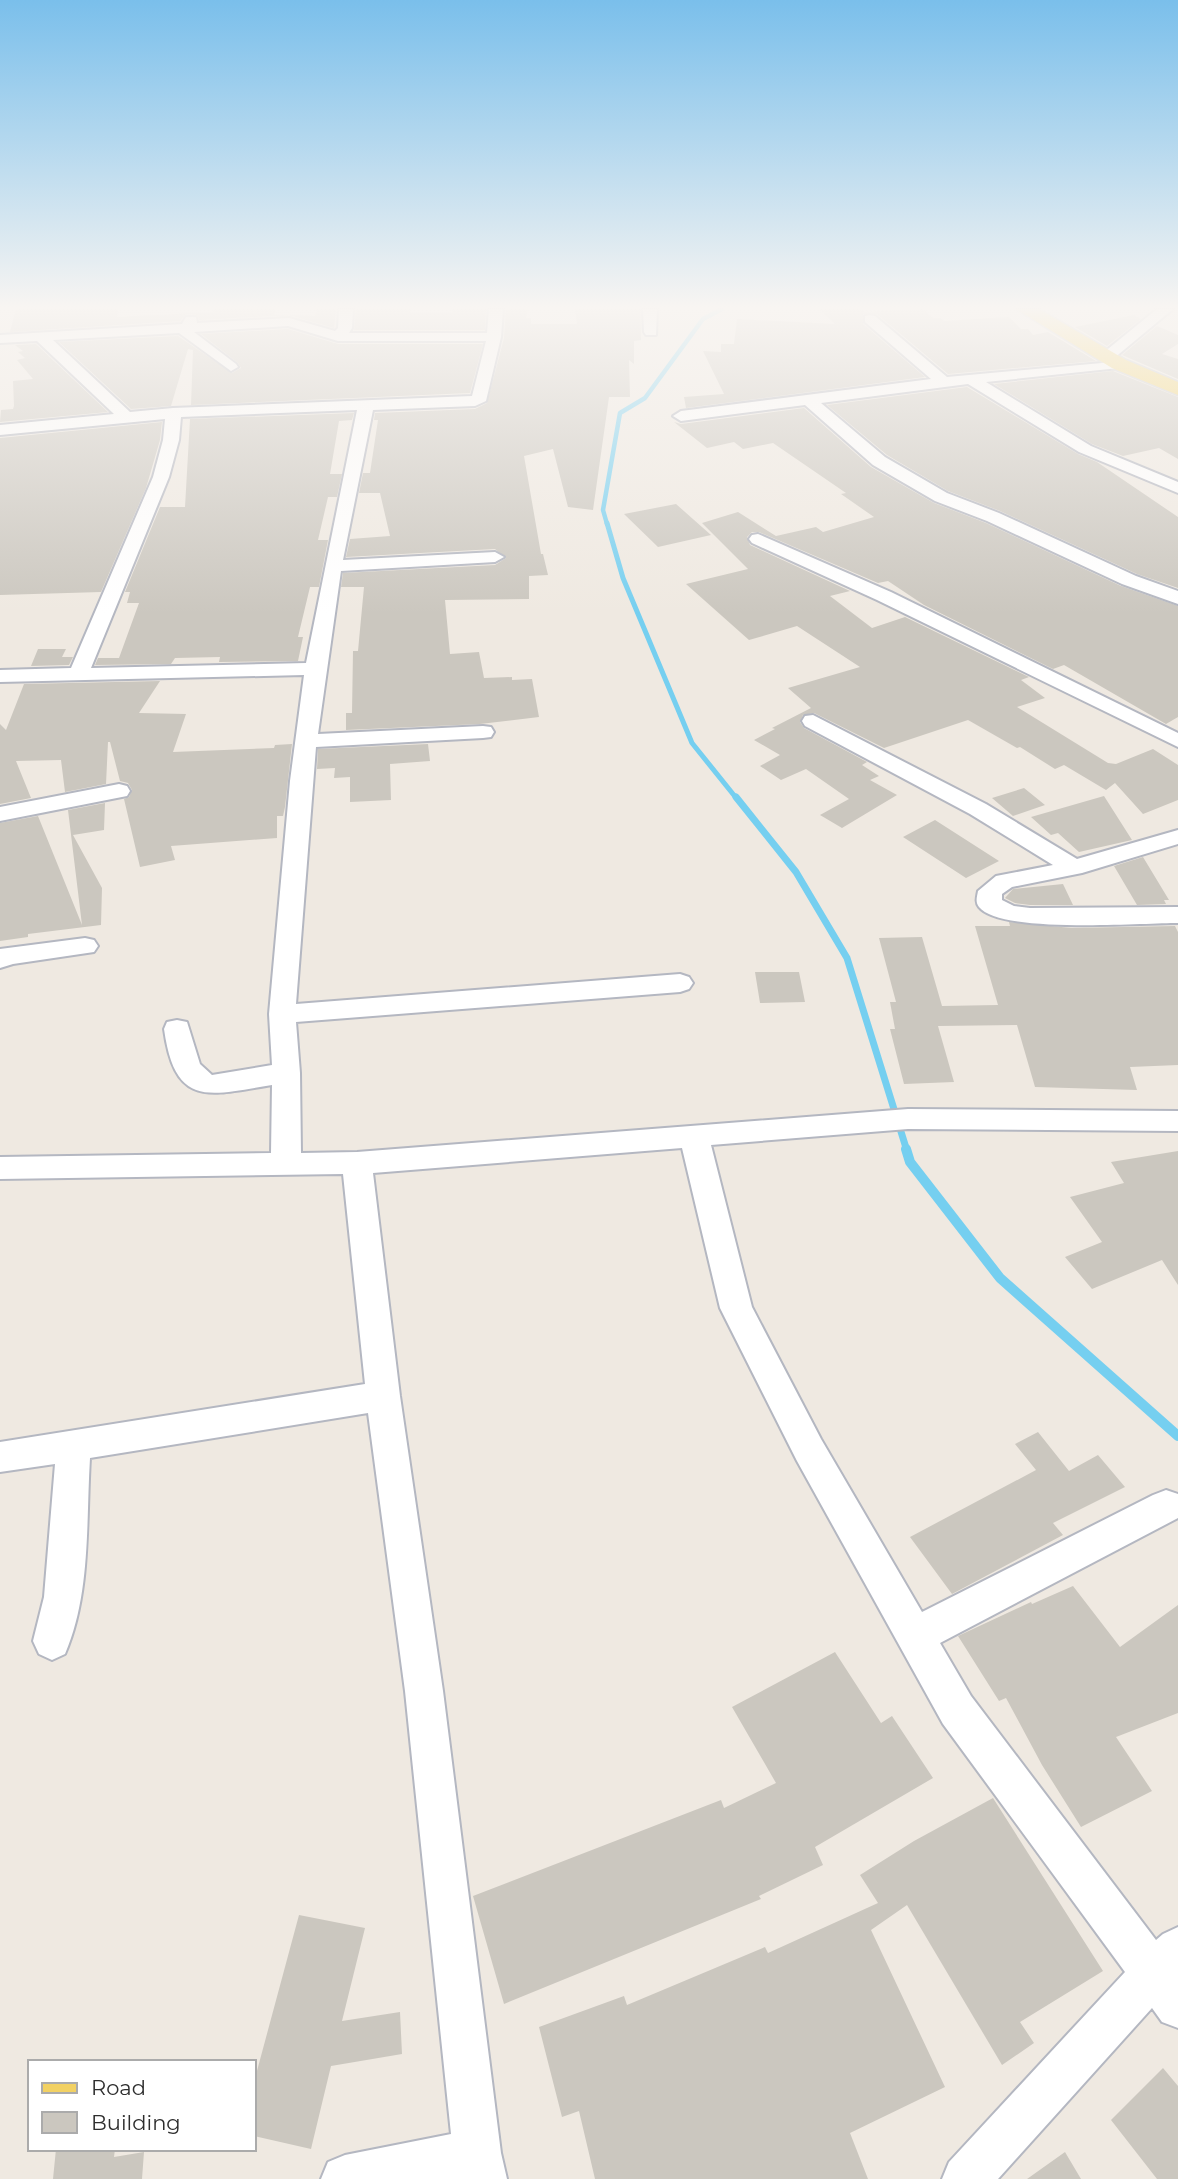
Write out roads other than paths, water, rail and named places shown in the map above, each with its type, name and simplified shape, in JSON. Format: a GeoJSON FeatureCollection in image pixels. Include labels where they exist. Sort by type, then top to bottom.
{"type":"FeatureCollection","features":[{"type":"Feature","properties":{"kind":"street"},"geometry":{"type":"LineString","coordinates":[[120,411],[127,417]]}},
{"type":"Feature","properties":{"kind":"street"},"geometry":{"type":"LineString","coordinates":[[0,430],[173,413],[229,411]]}},
{"type":"Feature","properties":{"kind":"street"},"geometry":{"type":"LineString","coordinates":[[286,1163],[286,1073],[282,1014],[306,741],[333,566],[365,411]]}},
{"type":"Feature","properties":{"kind":"street"},"geometry":{"type":"LineString","coordinates":[[681,416],[724,411]]}},
{"type":"Feature","properties":{"kind":"street"},"geometry":{"type":"LineString","coordinates":[[821,411],[879,461],[941,498],[993,517],[1129,580],[1178,598]]}},
{"type":"Feature","properties":{"kind":"street"},"geometry":{"type":"LineString","coordinates":[[1022,411],[1085,449],[1174,483]]}},
{"type":"Feature","properties":{"kind":"street"},"geometry":{"type":"LineString","coordinates":[[78,675],[161,477],[173,413]]}},
{"type":"Feature","properties":{"kind":"street"},"geometry":{"type":"LineString","coordinates":[[758,539],[884,596],[1178,741]]}},
{"type":"Feature","properties":{"kind":"street"},"geometry":{"type":"LineString","coordinates":[[333,566],[495,556]]}},
{"type":"Feature","properties":{"kind":"street"},"geometry":{"type":"LineString","coordinates":[[0,677],[315,669]]}},
{"type":"Feature","properties":{"kind":"street"},"geometry":{"type":"LineString","coordinates":[[813,721],[976,806],[1018,830],[1074,868]]}},
{"type":"Feature","properties":{"kind":"street"},"geometry":{"type":"LineString","coordinates":[[306,741],[483,732]]}},
{"type":"Feature","properties":{"kind":"street"},"geometry":{"type":"LineString","coordinates":[[0,814],[119,791]]}},
{"type":"Feature","properties":{"kind":"street"},"geometry":{"type":"LineString","coordinates":[[1178,837],[1074,868],[1005,881],[990,891],[989,903],[1008,913],[1030,916],[1178,915]]}},
{"type":"Feature","properties":{"kind":"street"},"geometry":{"type":"LineString","coordinates":[[0,960],[6,956],[85,946]]}},
{"type":"Feature","properties":{"kind":"street"},"geometry":{"type":"LineString","coordinates":[[282,1014],[680,983]]}},
{"type":"Feature","properties":{"kind":"street"},"geometry":{"type":"LineString","coordinates":[[177,1029],[189,1071],[200,1083],[211,1085],[286,1073]]}},
{"type":"Feature","properties":{"kind":"street"},"geometry":{"type":"LineString","coordinates":[[0,1168],[358,1163],[908,1119],[1178,1121]]}},
{"type":"Feature","properties":{"kind":"street"},"geometry":{"type":"LineString","coordinates":[[695,1137],[736,1308],[809,1450],[914,1636],[957,1710],[1170,1976],[966,2179]]}},
{"type":"Feature","properties":{"kind":"street"},"geometry":{"type":"LineString","coordinates":[[345,2179],[480,2166],[424,1691],[383,1396],[358,1163]]}},
{"type":"Feature","properties":{"kind":"street"},"geometry":{"type":"LineString","coordinates":[[0,1457],[383,1396]]}},
{"type":"Feature","properties":{"kind":"street"},"geometry":{"type":"LineString","coordinates":[[52,1641],[63,1597],[74,1444]]}},
{"type":"Feature","properties":{"kind":"street"},"geometry":{"type":"LineString","coordinates":[[914,1636],[1166,1506]]}},
{"type":"Feature","properties":{"kind":"waterway"},"geometry":{"type":"LineString","coordinates":[[607,524],[603,510],[620,413],[624,411]]}},
{"type":"Feature","properties":{"kind":"waterway"},"geometry":{"type":"LineString","coordinates":[[607,523],[623,578],[692,743],[737,799]]}},
{"type":"Feature","properties":{"kind":"waterway"},"geometry":{"type":"LineString","coordinates":[[736,797],[796,872],[847,958],[907,1151]]}},
{"type":"Feature","properties":{"kind":"waterway"},"geometry":{"type":"LineString","coordinates":[[906,1149],[910,1162],[1000,1278],[1178,1436]]}}]}
